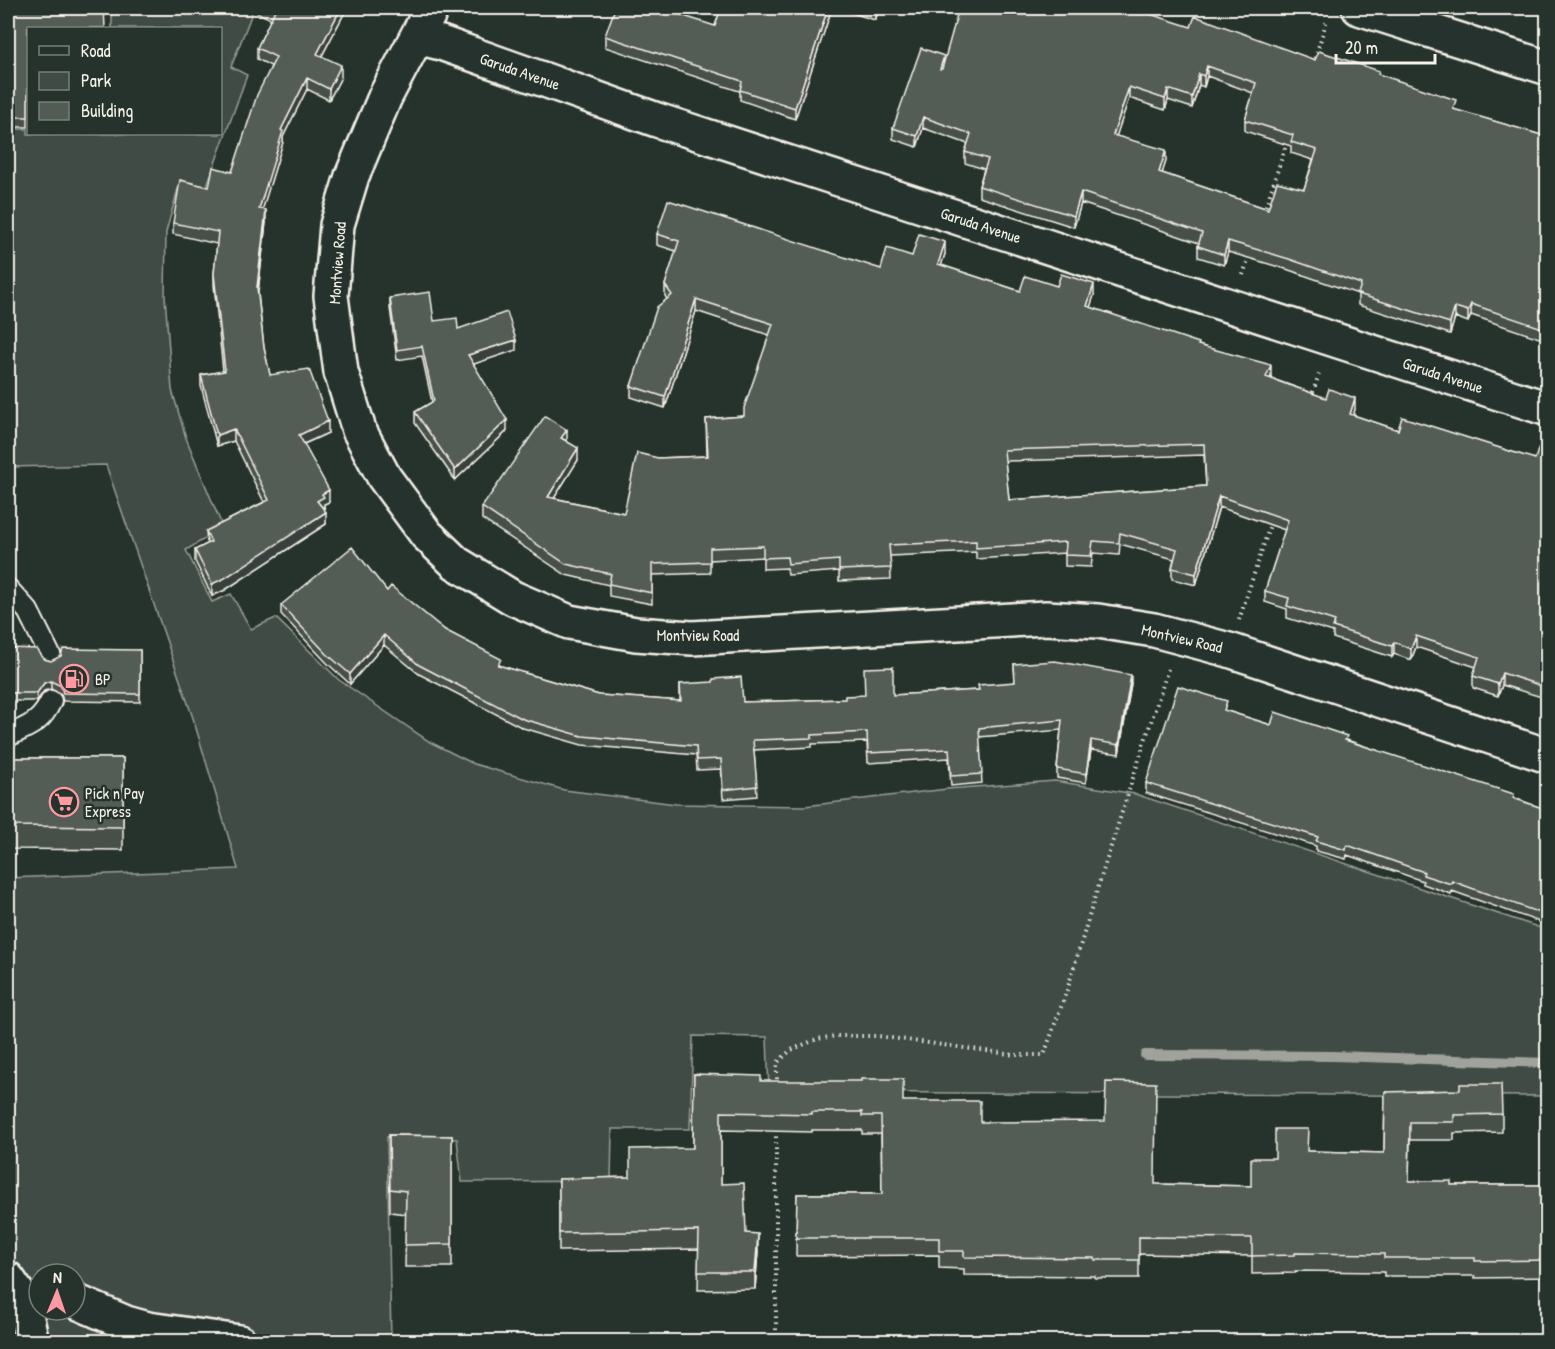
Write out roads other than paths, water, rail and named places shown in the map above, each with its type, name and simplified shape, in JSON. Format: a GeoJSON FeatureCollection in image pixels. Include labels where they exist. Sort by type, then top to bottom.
{"type":"FeatureCollection","features":[{"type":"Feature","properties":{"kind":"street","name":"Montview Road"},"geometry":{"type":"LineString","coordinates":[[432,8],[385,97],[352,176],[337,225],[332,296],[341,372],[359,430],[384,477],[426,534],[456,563],[513,598],[569,622],[636,634],[692,638],[1046,618],[1098,621],[1154,630],[1229,650],[1548,756]]}},
{"type":"Feature","properties":{"kind":"street"},"geometry":{"type":"LineString","coordinates":[[1359,8],[1548,68]]}},
{"type":"Feature","properties":{"kind":"street","name":"Garuda Avenue"},"geometry":{"type":"LineString","coordinates":[[417,37],[657,120],[1548,409]]}},
{"type":"Feature","properties":{"kind":"street"},"geometry":{"type":"LineString","coordinates":[[8,1270],[27,1279]]}},
{"type":"Feature","properties":{"kind":"street"},"geometry":{"type":"LineString","coordinates":[[8,1279],[23,1301],[32,1341]]}},
{"type":"Feature","properties":{"kind":"street"},"geometry":{"type":"LineString","coordinates":[[87,1306],[126,1323],[148,1329],[240,1341]]}},
{"type":"Feature","properties":{"kind":"lane"},"geometry":{"type":"LineString","coordinates":[[8,589],[28,611],[51,657]]}},
{"type":"Feature","properties":{"kind":"lane"},"geometry":{"type":"LineString","coordinates":[[8,736],[30,726],[45,715],[51,701]]}},
{"type":"Feature","properties":{"kind":"waterway"},"geometry":{"type":"LineString","coordinates":[[1145,1055],[1334,1056],[1548,1063]]}},
{"type":"Feature","properties":{"kind":"place","name":"BP"},"geometry":{"type":"Point","coordinates":[74,679]}},
{"type":"Feature","properties":{"kind":"place","name":"Pick n Pay Express"},"geometry":{"type":"Point","coordinates":[64,802]}}]}
